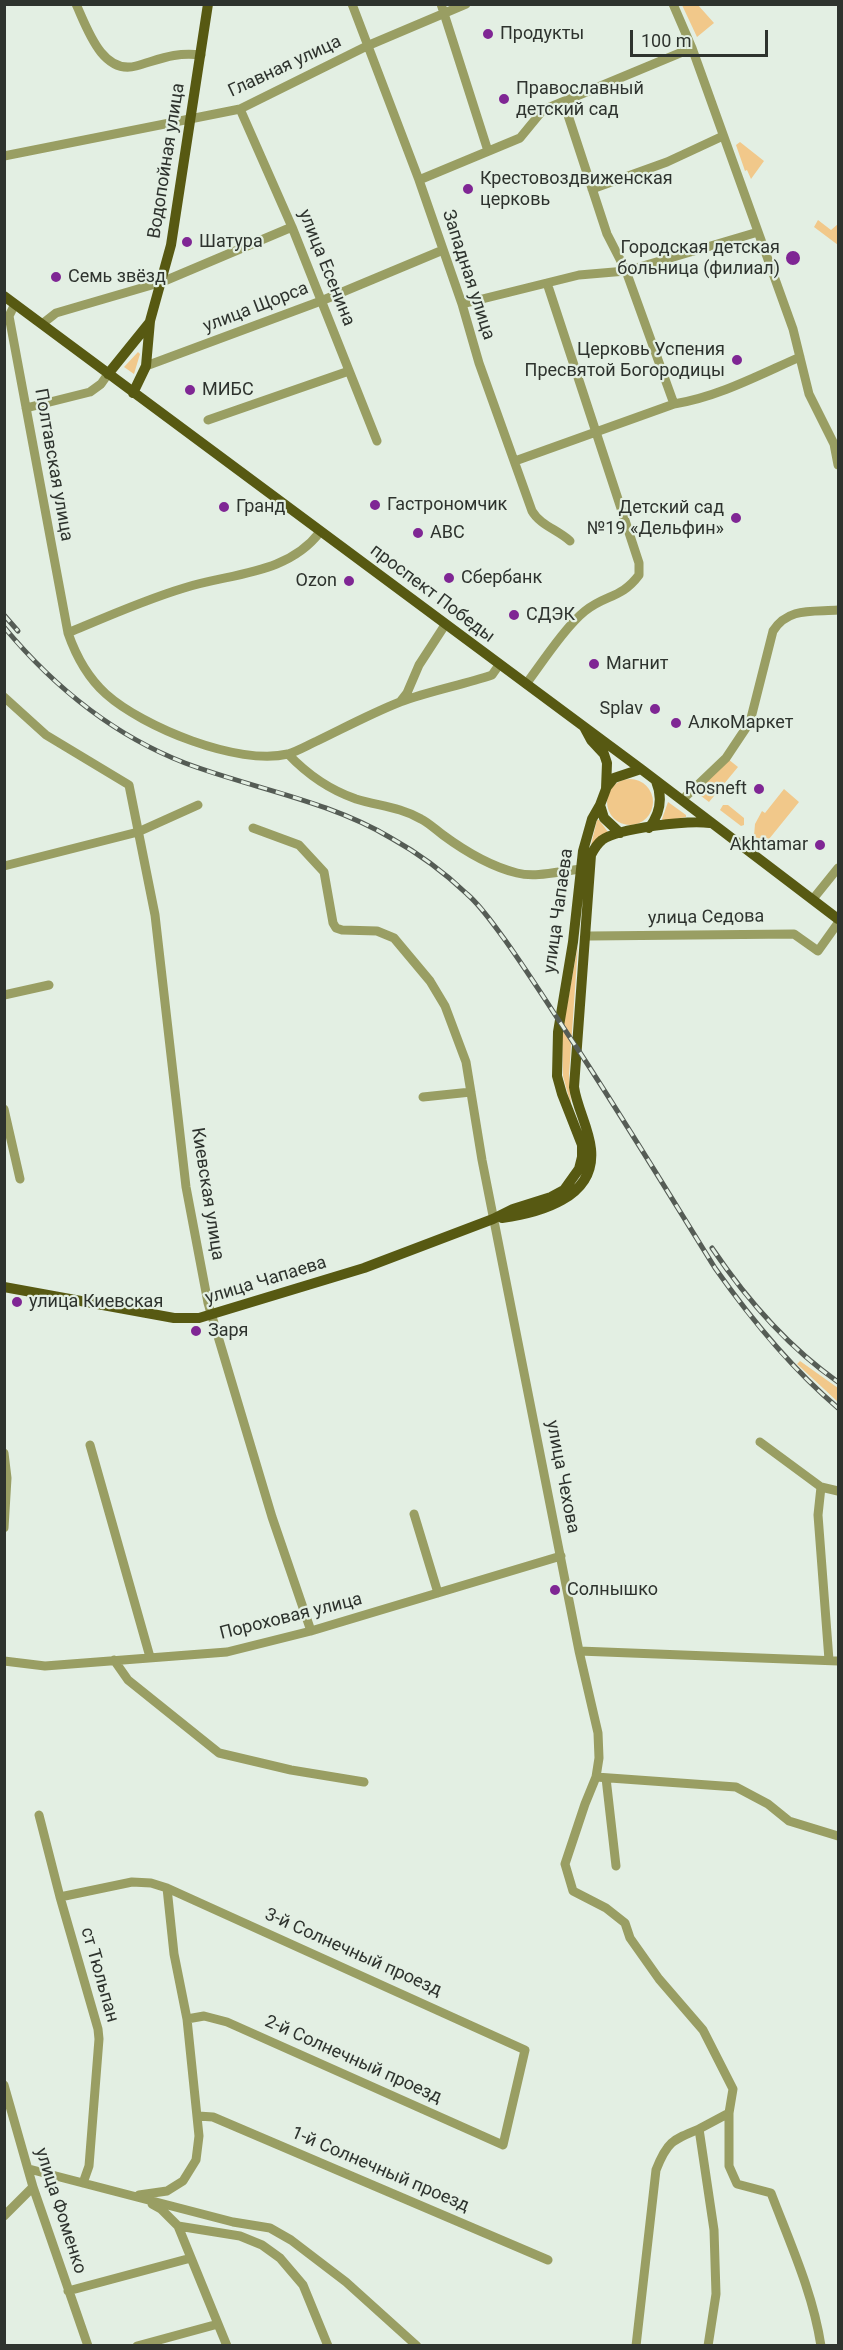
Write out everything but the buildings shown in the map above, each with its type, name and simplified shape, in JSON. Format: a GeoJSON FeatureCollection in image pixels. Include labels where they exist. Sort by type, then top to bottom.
{"type":"FeatureCollection","features":[{"type":"Feature","properties":{"kind":"main road","name":"Водопойная улица"},"geometry":{"type":"LineString","coordinates":[[133,393],[146,366],[150,321],[171,245],[208,4]]}},
{"type":"Feature","properties":{"kind":"main road","name":"проспект Победы"},"geometry":{"type":"LineString","coordinates":[[4,296],[682,800],[813,899],[838,921]]}},
{"type":"Feature","properties":{"kind":"main road","name":"Водопойная улица"},"geometry":{"type":"LineString","coordinates":[[108,374],[150,321]]}},
{"type":"Feature","properties":{"kind":"main road","name":"улица Чапаева"},"geometry":{"type":"LineString","coordinates":[[4,1287],[174,1318],[199,1318],[364,1268],[564,1190],[579,1169],[582,1145],[557,1076],[558,1032],[573,942],[580,869],[592,819],[606,789],[607,763],[604,754],[591,740],[584,727]]}},
{"type":"Feature","properties":{"kind":"main road"},"geometry":{"type":"LineString","coordinates":[[606,789],[614,778],[640,769]]}},
{"type":"Feature","properties":{"kind":"main road"},"geometry":{"type":"LineString","coordinates":[[649,828],[658,812],[660,797],[655,780]]}},
{"type":"Feature","properties":{"kind":"main road"},"geometry":{"type":"LineString","coordinates":[[600,805],[604,818],[620,833]]}},
{"type":"Feature","properties":{"kind":"main road","name":"улица Чапаева"},"geometry":{"type":"LineString","coordinates":[[493,1219],[515,1216],[559,1203],[578,1188],[590,1163],[591,1151],[576,1104],[574,1087],[588,870],[595,847],[603,840],[620,833],[680,822],[694,821],[714,824]]}},
{"type":"Feature","properties":{"kind":"street"},"geometry":{"type":"LineString","coordinates":[[76,4],[94,42],[114,63],[125,67],[170,54],[201,55]]}},
{"type":"Feature","properties":{"kind":"street","name":"Западная улица"},"geometry":{"type":"LineString","coordinates":[[352,4],[419,180],[462,304],[479,363],[536,518],[561,532],[570,541]]}},
{"type":"Feature","properties":{"kind":"street","name":"Главная улица"},"geometry":{"type":"LineString","coordinates":[[4,156],[240,109],[442,9],[466,4]]}},
{"type":"Feature","properties":{"kind":"street"},"geometry":{"type":"LineString","coordinates":[[673,4],[692,48],[793,329],[809,394],[834,444],[838,465]]}},
{"type":"Feature","properties":{"kind":"street"},"geometry":{"type":"LineString","coordinates":[[442,9],[488,151]]}},
{"type":"Feature","properties":{"kind":"street"},"geometry":{"type":"LineString","coordinates":[[419,180],[520,138],[543,110],[692,48]]}},
{"type":"Feature","properties":{"kind":"street"},"geometry":{"type":"LineString","coordinates":[[564,103],[607,234],[626,271],[674,404]]}},
{"type":"Feature","properties":{"kind":"street","name":"улица Есенина"},"geometry":{"type":"LineString","coordinates":[[240,109],[292,226],[377,441]]}},
{"type":"Feature","properties":{"kind":"street"},"geometry":{"type":"LineString","coordinates":[[592,189],[667,162],[723,136]]}},
{"type":"Feature","properties":{"kind":"street"},"geometry":{"type":"LineString","coordinates":[[42,324],[56,313],[162,282],[292,226]]}},
{"type":"Feature","properties":{"kind":"street"},"geometry":{"type":"LineString","coordinates":[[462,304],[579,275],[626,271],[758,232]]}},
{"type":"Feature","properties":{"kind":"street","name":"улица Щорса"},"geometry":{"type":"LineString","coordinates":[[146,366],[321,301],[443,250]]}},
{"type":"Feature","properties":{"kind":"street"},"geometry":{"type":"LineString","coordinates":[[526,684],[578,617],[601,600],[622,593],[639,575],[639,563],[548,283]]}},
{"type":"Feature","properties":{"kind":"street","name":"Полтавская улица"},"geometry":{"type":"LineString","coordinates":[[15,304],[8,324],[68,633],[75,653],[87,674],[106,694],[144,718],[184,737],[220,750],[261,756],[288,754]]}},
{"type":"Feature","properties":{"kind":"street"},"geometry":{"type":"LineString","coordinates":[[515,461],[674,404],[694,400],[737,385],[800,357]]}},
{"type":"Feature","properties":{"kind":"street"},"geometry":{"type":"LineString","coordinates":[[208,420],[349,371]]}},
{"type":"Feature","properties":{"kind":"street"},"geometry":{"type":"LineString","coordinates":[[26,408],[90,392],[101,384],[108,374]]}},
{"type":"Feature","properties":{"kind":"street"},"geometry":{"type":"LineString","coordinates":[[68,633],[186,587],[279,564],[296,555],[320,532]]}},
{"type":"Feature","properties":{"kind":"street"},"geometry":{"type":"LineString","coordinates":[[682,800],[726,758],[750,722],[773,631],[780,620],[791,614],[838,610]]}},
{"type":"Feature","properties":{"kind":"street"},"geometry":{"type":"LineString","coordinates":[[400,702],[407,693],[419,665],[445,625]]}},
{"type":"Feature","properties":{"kind":"street"},"geometry":{"type":"LineString","coordinates":[[499,665],[492,675],[400,702],[288,754],[298,765],[325,784],[354,798],[396,807],[423,819],[466,852],[492,865],[518,874],[580,869]]}},
{"type":"Feature","properties":{"kind":"street","name":"Киевская улица"},"geometry":{"type":"LineString","coordinates":[[4,697],[46,735],[129,785],[154,915],[186,1187],[211,1315],[272,1517],[311,1631]]}},
{"type":"Feature","properties":{"kind":"street"},"geometry":{"type":"LineString","coordinates":[[4,866],[138,832],[198,805]]}},
{"type":"Feature","properties":{"kind":"street","name":"улица Чехова"},"geometry":{"type":"LineString","coordinates":[[253,828],[299,845],[324,872],[333,923],[336,928],[377,931],[394,938],[430,981],[445,1006],[466,1062],[493,1219],[579,1651],[598,1734],[599,1758],[596,1778],[565,1864],[573,1891],[606,1908],[625,1923],[630,1938],[659,1979],[703,2030],[733,2089],[729,2113]]}},
{"type":"Feature","properties":{"kind":"street"},"geometry":{"type":"LineString","coordinates":[[813,899],[838,868]]}},
{"type":"Feature","properties":{"kind":"street","name":"улица Седова"},"geometry":{"type":"LineString","coordinates":[[590,936],[794,934],[818,951],[838,921]]}},
{"type":"Feature","properties":{"kind":"street"},"geometry":{"type":"LineString","coordinates":[[4,995],[49,985]]}},
{"type":"Feature","properties":{"kind":"street"},"geometry":{"type":"LineString","coordinates":[[423,1097],[471,1092]]}},
{"type":"Feature","properties":{"kind":"street"},"geometry":{"type":"LineString","coordinates":[[4,1108],[20,1179]]}},
{"type":"Feature","properties":{"kind":"street"},"geometry":{"type":"LineString","coordinates":[[760,1442],[821,1487],[838,1491]]}},
{"type":"Feature","properties":{"kind":"street"},"geometry":{"type":"LineString","coordinates":[[90,1445],[150,1658]]}},
{"type":"Feature","properties":{"kind":"street"},"geometry":{"type":"LineString","coordinates":[[4,1452],[7,1478],[4,1528]]}},
{"type":"Feature","properties":{"kind":"street"},"geometry":{"type":"LineString","coordinates":[[579,1651],[834,1660],[818,1515],[821,1487]]}},
{"type":"Feature","properties":{"kind":"street"},"geometry":{"type":"LineString","coordinates":[[414,1514],[438,1593]]}},
{"type":"Feature","properties":{"kind":"street","name":"Пороховая улица"},"geometry":{"type":"LineString","coordinates":[[4,1662],[45,1666],[228,1652],[311,1631],[561,1556]]}},
{"type":"Feature","properties":{"kind":"street"},"geometry":{"type":"LineString","coordinates":[[114,1660],[128,1680],[219,1753],[291,1770],[364,1782]]}},
{"type":"Feature","properties":{"kind":"street"},"geometry":{"type":"LineString","coordinates":[[596,1778],[736,1787],[768,1804],[789,1821],[838,1836]]}},
{"type":"Feature","properties":{"kind":"street"},"geometry":{"type":"LineString","coordinates":[[606,1778],[616,1866]]}},
{"type":"Feature","properties":{"kind":"street","name":"ст Тюльпан"},"geometry":{"type":"LineString","coordinates":[[39,1815],[98,2029],[88,2166],[83,2183]]}},
{"type":"Feature","properties":{"kind":"street","name":"3-й Солнечный проезд"},"geometry":{"type":"LineString","coordinates":[[60,1897],[132,1882],[151,1883],[167,1888],[525,2050],[503,2145]]}},
{"type":"Feature","properties":{"kind":"street"},"geometry":{"type":"LineString","coordinates":[[137,2196],[167,2191],[183,2181],[196,2160],[198,2116],[188,2019],[174,1954],[167,1907],[167,1888]]}},
{"type":"Feature","properties":{"kind":"street","name":"2-й Солнечный проезд"},"geometry":{"type":"LineString","coordinates":[[188,2019],[204,2016],[227,2022],[503,2145]]}},
{"type":"Feature","properties":{"kind":"street","name":"улица Фоменко"},"geometry":{"type":"LineString","coordinates":[[4,2085],[33,2187],[88,2346]]}},
{"type":"Feature","properties":{"kind":"street"},"geometry":{"type":"LineString","coordinates":[[636,2346],[651,2204],[656,2170],[664,2149],[680,2137],[729,2113],[729,2166],[736,2184],[771,2193],[806,2286],[818,2324],[821,2346]]}},
{"type":"Feature","properties":{"kind":"street","name":"1-й Солнечный проезд"},"geometry":{"type":"LineString","coordinates":[[198,2116],[213,2116],[548,2260]]}},
{"type":"Feature","properties":{"kind":"street"},"geometry":{"type":"LineString","coordinates":[[699,2129],[714,2229],[716,2294],[708,2346]]}},
{"type":"Feature","properties":{"kind":"street"},"geometry":{"type":"LineString","coordinates":[[29,2169],[233,2222],[270,2228],[345,2282],[417,2346]]}},
{"type":"Feature","properties":{"kind":"street"},"geometry":{"type":"LineString","coordinates":[[4,2216],[33,2187]]}},
{"type":"Feature","properties":{"kind":"street"},"geometry":{"type":"LineString","coordinates":[[137,2196],[161,2209],[178,2226],[227,2346]]}},
{"type":"Feature","properties":{"kind":"street"},"geometry":{"type":"LineString","coordinates":[[178,2226],[240,2236],[262,2245],[279,2258],[303,2284],[328,2346]]}},
{"type":"Feature","properties":{"kind":"street"},"geometry":{"type":"LineString","coordinates":[[68,2291],[191,2258]]}},
{"type":"Feature","properties":{"kind":"street"},"geometry":{"type":"LineString","coordinates":[[138,2346],[218,2324]]}},
{"type":"Feature","properties":{"kind":"shaded area"},"geometry":{"type":"Polygon","coordinates":[[[682,5],[698,5],[714,23],[697,37],[682,5]]]}},
{"type":"Feature","properties":{"kind":"shaded area"},"geometry":{"type":"Polygon","coordinates":[[[740,142],[764,161],[751,179],[747,170],[745,171],[736,145],[740,142]]]}},
{"type":"Feature","properties":{"kind":"shaded area"},"geometry":{"type":"Polygon","coordinates":[[[818,220],[831,230],[838,224],[838,245],[814,227],[818,220]]]}},
{"type":"Feature","properties":{"kind":"shaded area"},"geometry":{"type":"Polygon","coordinates":[[[138,352],[140,354],[134,374],[124,367],[138,352]]]}},
{"type":"Feature","properties":{"kind":"shaded area"},"geometry":{"type":"Polygon","coordinates":[[[728,759],[738,767],[709,802],[693,790],[728,759]]]}},
{"type":"Feature","properties":{"kind":"shaded area"},"geometry":{"type":"Polygon","coordinates":[[[630,779],[646,786],[653,802],[646,818],[630,825],[614,818],[607,802],[614,786],[630,779]]]}},
{"type":"Feature","properties":{"kind":"shaded area"},"geometry":{"type":"Polygon","coordinates":[[[784,789],[799,802],[765,844],[754,836],[755,824],[762,811],[765,813],[784,789]]]}},
{"type":"Feature","properties":{"kind":"shaded area"},"geometry":{"type":"Polygon","coordinates":[[[668,802],[686,815],[686,817],[663,821],[668,802]]]}},
{"type":"Feature","properties":{"kind":"shaded area"},"geometry":{"type":"Polygon","coordinates":[[[723,805],[728,805],[744,818],[744,825],[741,826],[720,810],[723,805]]]}},
{"type":"Feature","properties":{"kind":"shaded area"},"geometry":{"type":"Polygon","coordinates":[[[597,820],[608,832],[591,845],[597,820]]]}},
{"type":"Feature","properties":{"kind":"shaded area"},"geometry":{"type":"Polygon","coordinates":[[[578,945],[569,1075],[571,1105],[563,1076],[562,1033],[578,945]]]}},
{"type":"Feature","properties":{"kind":"shaded area"},"geometry":{"type":"Polygon","coordinates":[[[800,1361],[838,1388],[838,1402],[797,1364],[800,1361]]]}},
{"type":"Feature","properties":{"kind":"railway"},"geometry":{"type":"LineString","coordinates":[[4,615],[18,631]]}},
{"type":"Feature","properties":{"kind":"railway"},"geometry":{"type":"LineString","coordinates":[[4,627],[64,689],[86,707],[133,738],[185,763],[316,804],[367,825],[421,857],[472,899],[505,940],[541,994],[612,1102],[715,1268],[772,1342],[838,1408]]}},
{"type":"Feature","properties":{"kind":"railway"},"geometry":{"type":"LineString","coordinates":[[712,1248],[739,1286],[769,1321],[802,1353],[838,1382]]}},
{"type":"Feature","properties":{"kind":"place","name":"Продукты"},"geometry":{"type":"Point","coordinates":[488,34]}},
{"type":"Feature","properties":{"kind":"place","name":"Православный детский сад"},"geometry":{"type":"Point","coordinates":[504,99]}},
{"type":"Feature","properties":{"kind":"place","name":"Крестовоздвиженская церковь"},"geometry":{"type":"Point","coordinates":[468,189]}},
{"type":"Feature","properties":{"kind":"place","name":"Шатура"},"geometry":{"type":"Point","coordinates":[187,242]}},
{"type":"Feature","properties":{"kind":"place","name":"Городская детская больница (филиал)"},"geometry":{"type":"Point","coordinates":[793,258]}},
{"type":"Feature","properties":{"kind":"place","name":"Семь звёзд"},"geometry":{"type":"Point","coordinates":[56,277]}},
{"type":"Feature","properties":{"kind":"place","name":"Церковь Успения Пресвятой Богородицы"},"geometry":{"type":"Point","coordinates":[737,360]}},
{"type":"Feature","properties":{"kind":"place","name":"МИБС"},"geometry":{"type":"Point","coordinates":[190,390]}},
{"type":"Feature","properties":{"kind":"place","name":"Гастрономчик"},"geometry":{"type":"Point","coordinates":[375,505]}},
{"type":"Feature","properties":{"kind":"place","name":"Гранд"},"geometry":{"type":"Point","coordinates":[224,507]}},
{"type":"Feature","properties":{"kind":"place","name":"Детский сад №19 «Дельфин»"},"geometry":{"type":"Point","coordinates":[736,518]}},
{"type":"Feature","properties":{"kind":"place","name":"ABC"},"geometry":{"type":"Point","coordinates":[418,533]}},
{"type":"Feature","properties":{"kind":"place","name":"Сбербанк"},"geometry":{"type":"Point","coordinates":[449,578]}},
{"type":"Feature","properties":{"kind":"place","name":"Ozon"},"geometry":{"type":"Point","coordinates":[349,581]}},
{"type":"Feature","properties":{"kind":"place","name":"СДЭК"},"geometry":{"type":"Point","coordinates":[514,615]}},
{"type":"Feature","properties":{"kind":"place","name":"Магнит"},"geometry":{"type":"Point","coordinates":[594,664]}},
{"type":"Feature","properties":{"kind":"place","name":"Splav"},"geometry":{"type":"Point","coordinates":[655,709]}},
{"type":"Feature","properties":{"kind":"place","name":"АлкоМаркет"},"geometry":{"type":"Point","coordinates":[676,723]}},
{"type":"Feature","properties":{"kind":"place","name":"Rosneft"},"geometry":{"type":"Point","coordinates":[759,789]}},
{"type":"Feature","properties":{"kind":"place","name":"Akhtamar"},"geometry":{"type":"Point","coordinates":[820,845]}},
{"type":"Feature","properties":{"kind":"place","name":"улица Киевская"},"geometry":{"type":"Point","coordinates":[17,1302]}},
{"type":"Feature","properties":{"kind":"place","name":"Заря"},"geometry":{"type":"Point","coordinates":[196,1331]}},
{"type":"Feature","properties":{"kind":"place","name":"Солнышко"},"geometry":{"type":"Point","coordinates":[555,1590]}}]}
